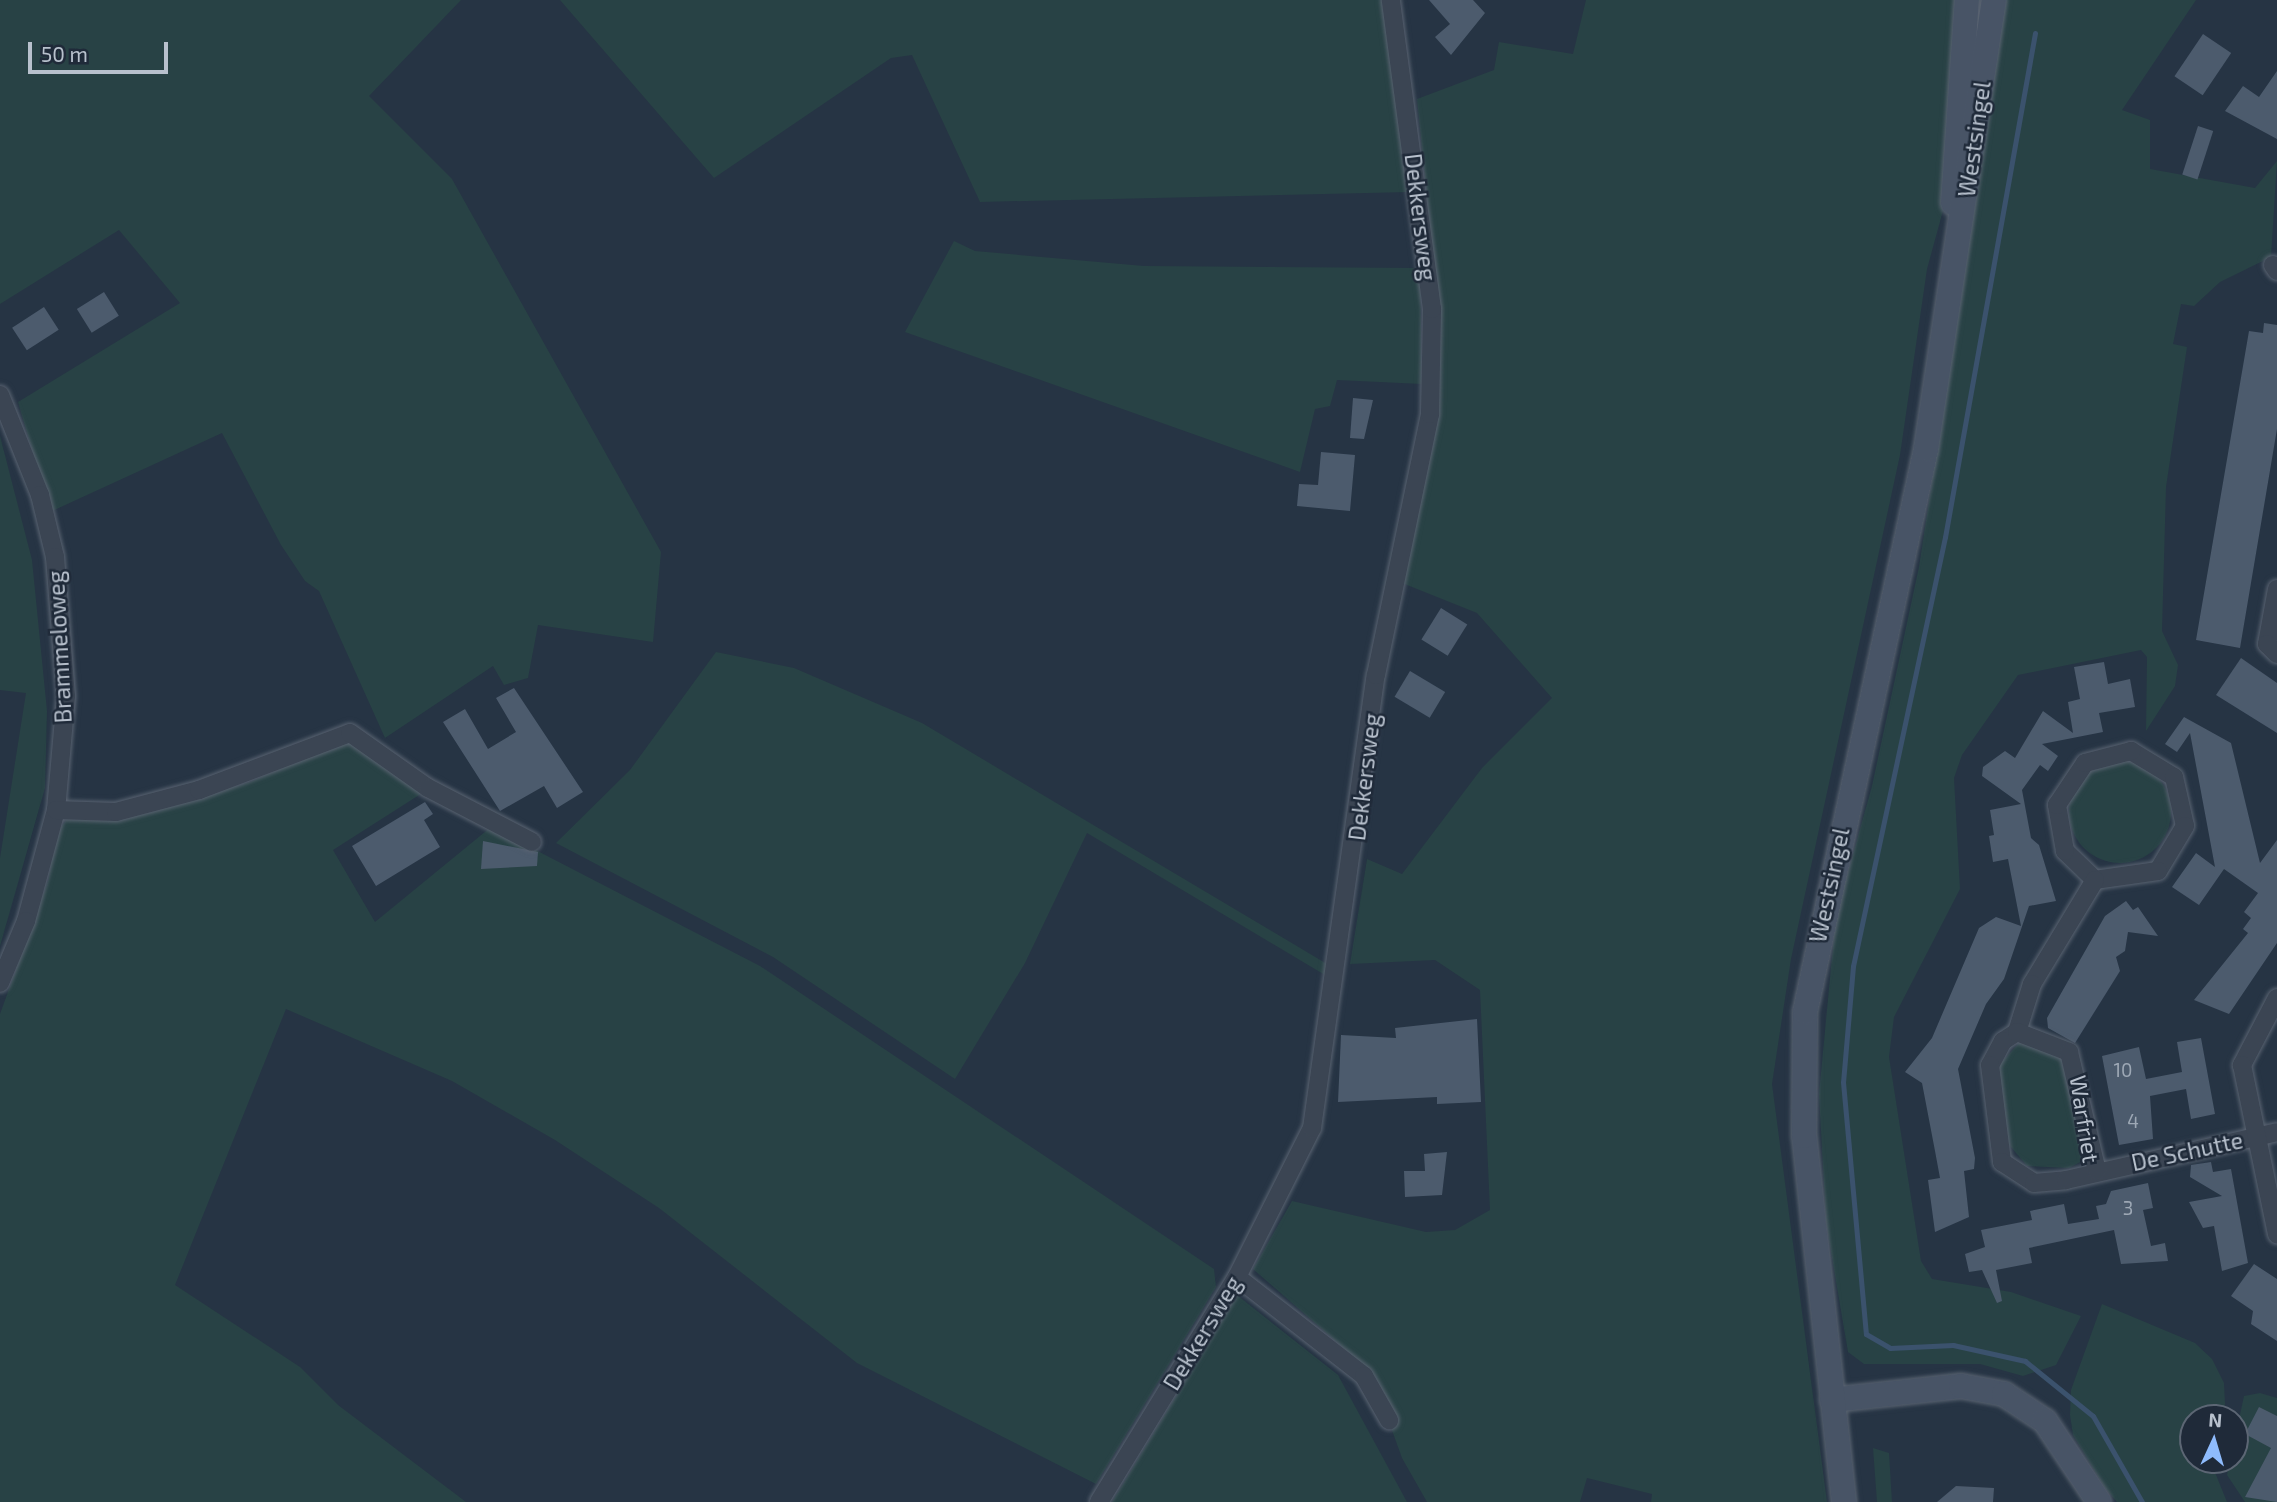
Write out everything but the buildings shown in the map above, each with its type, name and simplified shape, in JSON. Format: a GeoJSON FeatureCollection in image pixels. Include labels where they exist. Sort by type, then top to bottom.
{"type":"FeatureCollection","features":[{"type":"Feature","properties":{"kind":"main road","name":"Westsingel"},"geometry":{"type":"LineString","coordinates":[[1952,277],[1953,154],[1967,0]]}},
{"type":"Feature","properties":{"kind":"main road","name":"Westsingel"},"geometry":{"type":"LineString","coordinates":[[1843,1502],[1804,1136],[1805,1012],[1926,449],[1994,0]]}},
{"type":"Feature","properties":{"kind":"main road"},"geometry":{"type":"LineString","coordinates":[[1832,1400],[1961,1386],[2004,1394],[2046,1421],[2099,1502]]}},
{"type":"Feature","properties":{"kind":"street","name":"Dekkersweg"},"geometry":{"type":"LineString","coordinates":[[1098,1502],[1237,1277],[1311,1128],[1376,675],[1430,414],[1432,309],[1391,0]]}},
{"type":"Feature","properties":{"kind":"street","name":"Brammeloweg"},"geometry":{"type":"LineString","coordinates":[[0,395],[40,495],[55,557],[65,695],[56,810],[30,909],[0,983]]}},
{"type":"Feature","properties":{"kind":"street"},"geometry":{"type":"LineString","coordinates":[[2277,589],[2267,644],[2277,654]]}},
{"type":"Feature","properties":{"kind":"street"},"geometry":{"type":"LineString","coordinates":[[56,810],[116,812],[199,790],[350,733],[428,788],[532,842]]}},
{"type":"Feature","properties":{"kind":"street"},"geometry":{"type":"LineString","coordinates":[[2132,751],[2174,777],[2185,826],[2158,871],[2095,880],[2065,852],[2056,805],[2085,762],[2132,751]]}},
{"type":"Feature","properties":{"kind":"street","name":"Warfriet"},"geometry":{"type":"LineString","coordinates":[[2017,1032],[2069,1052],[2097,1171],[2035,1183],[2003,1162],[1990,1065],[2003,1041],[2017,1032],[2032,984],[2095,880]]}},
{"type":"Feature","properties":{"kind":"street"},"geometry":{"type":"LineString","coordinates":[[2277,998],[2242,1065],[2253,1137],[2277,1234]]}},
{"type":"Feature","properties":{"kind":"street","name":"De Schutte"},"geometry":{"type":"LineString","coordinates":[[2097,1171],[2277,1132]]}},
{"type":"Feature","properties":{"kind":"street"},"geometry":{"type":"LineString","coordinates":[[1237,1277],[1364,1376],[1389,1420]]}},
{"type":"Feature","properties":{"kind":"green space"},"geometry":{"type":"Polygon","coordinates":[[[0,0],[461,0],[369,96],[452,179],[661,552],[653,642],[538,625],[528,678],[504,685],[493,666],[385,738],[319,591],[305,581],[281,545],[222,433],[50,512],[18,402],[180,303],[119,230],[0,304],[0,0]]]}},
{"type":"Feature","properties":{"kind":"green space"},"geometry":{"type":"Polygon","coordinates":[[[560,0],[1389,0],[1410,192],[980,202],[912,55],[891,58],[714,178],[560,0]]]}},
{"type":"Feature","properties":{"kind":"green space"},"geometry":{"type":"Polygon","coordinates":[[[1586,0],[1960,0],[1947,196],[1927,269],[1900,455],[1791,959],[1772,1084],[1827,1502],[1651,1502],[1652,1494],[1587,1478],[1580,1502],[1427,1502],[1402,1458],[1371,1372],[1253,1269],[1292,1201],[1426,1232],[1455,1230],[1490,1210],[1480,990],[1435,960],[1350,964],[1367,859],[1402,874],[1482,768],[1552,698],[1477,613],[1402,583],[1438,308],[1417,99],[1494,70],[1499,42],[1573,54],[1586,0]]]}},
{"type":"Feature","properties":{"kind":"green space"},"geometry":{"type":"Polygon","coordinates":[[[2005,0],[2196,0],[2122,110],[2150,120],[2150,169],[2255,188],[2277,161],[2271,257],[2220,282],[2194,306],[2181,304],[2173,344],[2187,347],[2166,487],[2162,631],[2178,665],[2175,686],[2146,731],[2147,657],[2141,650],[2018,675],[1962,755],[1954,778],[1960,889],[1894,1017],[1889,1057],[1921,1261],[1932,1279],[2011,1292],[2081,1316],[2056,1365],[2023,1376],[1980,1364],[1864,1364],[1848,1352],[1826,1222],[1819,1094],[1836,915],[1872,786],[1919,567],[2005,0]]]}},
{"type":"Feature","properties":{"kind":"green space"},"geometry":{"type":"Polygon","coordinates":[[[954,241],[975,251],[1144,266],[1420,268],[1422,384],[1337,380],[1330,406],[1315,409],[1300,472],[905,332],[954,241]]]}},
{"type":"Feature","properties":{"kind":"green space"},"geometry":{"type":"Polygon","coordinates":[[[0,436],[32,560],[47,711],[45,788],[0,946],[0,858],[26,693],[0,690],[0,436]]]}},
{"type":"Feature","properties":{"kind":"green space"},"geometry":{"type":"Polygon","coordinates":[[[716,652],[794,668],[922,723],[1332,967],[1330,978],[1087,833],[1025,963],[955,1079],[773,957],[556,843],[630,770],[716,652]]]}},
{"type":"Feature","properties":{"kind":"green space"},"geometry":{"type":"Polygon","coordinates":[[[349,739],[427,790],[333,850],[375,922],[491,827],[760,966],[1214,1269],[1216,1287],[1096,1484],[857,1363],[659,1208],[555,1140],[452,1081],[286,1009],[175,1285],[300,1367],[338,1405],[466,1502],[0,1502],[0,1014],[48,881],[56,834],[67,819],[181,802],[250,782],[349,739]]]}},
{"type":"Feature","properties":{"kind":"green space"},"geometry":{"type":"Polygon","coordinates":[[[2120,761],[2139,765],[2156,776],[2167,793],[2171,812],[2167,831],[2156,848],[2139,859],[2120,863],[2101,859],[2084,848],[2073,831],[2069,812],[2073,793],[2084,776],[2101,765],[2120,761]]]}},
{"type":"Feature","properties":{"kind":"green space"},"geometry":{"type":"Polygon","coordinates":[[[2020,1042],[2063,1059],[2083,1149],[2082,1161],[2069,1168],[2027,1166],[2006,1141],[1999,1065],[2020,1042]]]}},
{"type":"Feature","properties":{"kind":"green space"},"geometry":{"type":"Polygon","coordinates":[[[1237,1295],[1338,1375],[1407,1502],[1112,1502],[1237,1295]]]}},
{"type":"Feature","properties":{"kind":"green space"},"geometry":{"type":"Polygon","coordinates":[[[2102,1304],[2195,1343],[2212,1359],[2224,1383],[2225,1404],[2179,1404],[2179,1474],[2216,1474],[2227,1502],[2117,1502],[2105,1488],[2073,1435],[2070,1415],[2071,1390],[2102,1304]]]}},
{"type":"Feature","properties":{"kind":"green space"},"geometry":{"type":"Polygon","coordinates":[[[2260,1393],[2277,1398],[2277,1502],[2245,1502],[2227,1475],[2249,1474],[2249,1404],[2242,1404],[2244,1396],[2260,1393]]]}},
{"type":"Feature","properties":{"kind":"green space"},"geometry":{"type":"Polygon","coordinates":[[[1873,1448],[1889,1453],[1892,1502],[1877,1502],[1873,1448]]]}},
{"type":"Feature","properties":{"kind":"waterway"},"geometry":{"type":"LineString","coordinates":[[2035,33],[1945,537],[1853,966],[1843,1082],[1866,1334],[1890,1348],[1953,1345],[2025,1361],[2093,1416],[2142,1502]]}}]}
